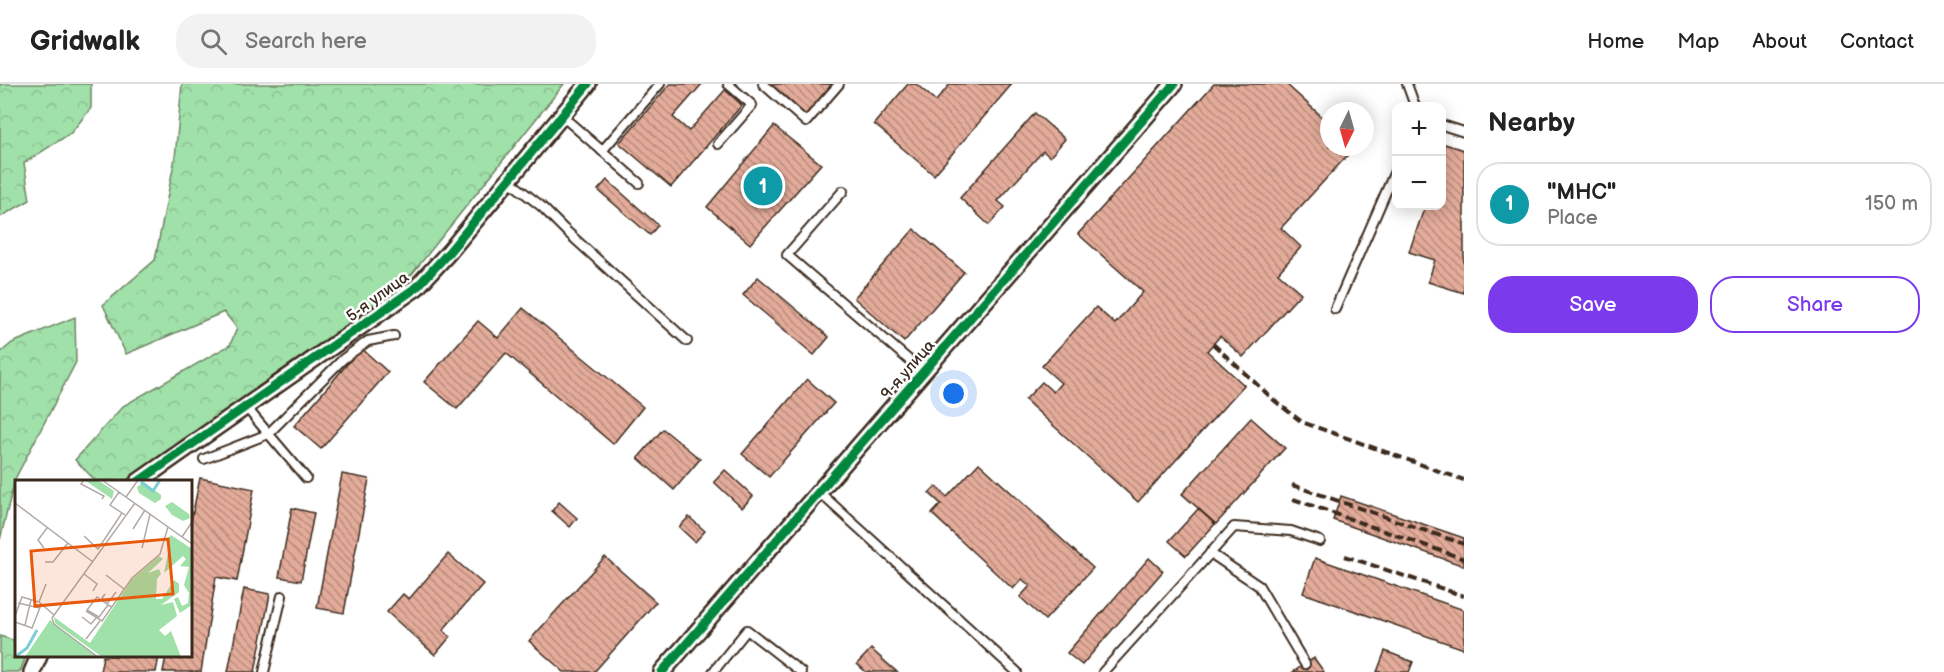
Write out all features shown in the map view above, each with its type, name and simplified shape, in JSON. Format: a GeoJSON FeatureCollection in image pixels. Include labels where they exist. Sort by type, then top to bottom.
{"type":"FeatureCollection","features":[{"type":"Feature","properties":{"kind":"street","name":"5-я улица"},"geometry":{"type":"LineString","coordinates":[[141,480],[417,287],[588,84]]}},
{"type":"Feature","properties":{"kind":"street","name":"9-я улица"},"geometry":{"type":"LineString","coordinates":[[662,672],[1174,84]]}},
{"type":"Feature","properties":{"kind":"street"},"geometry":{"type":"LineString","coordinates":[[32,672],[39,657]]}},
{"type":"Feature","properties":{"kind":"lane"},"geometry":{"type":"LineString","coordinates":[[602,151],[660,84]]}},
{"type":"Feature","properties":{"kind":"lane"},"geometry":{"type":"LineString","coordinates":[[718,144],[752,105],[728,84]]}},
{"type":"Feature","properties":{"kind":"lane"},"geometry":{"type":"LineString","coordinates":[[763,84],[806,122],[839,84]]}},
{"type":"Feature","properties":{"kind":"lane"},"geometry":{"type":"LineString","coordinates":[[1407,84],[1414,102]]}},
{"type":"Feature","properties":{"kind":"lane"},"geometry":{"type":"LineString","coordinates":[[561,115],[639,183]]}},
{"type":"Feature","properties":{"kind":"lane"},"geometry":{"type":"LineString","coordinates":[[1446,126],[1464,132]]}},
{"type":"Feature","properties":{"kind":"lane"},"geometry":{"type":"LineString","coordinates":[[1335,309],[1392,178]]}},
{"type":"Feature","properties":{"kind":"lane"},"geometry":{"type":"LineString","coordinates":[[508,180],[541,206],[687,341]]}},
{"type":"Feature","properties":{"kind":"lane"},"geometry":{"type":"LineString","coordinates":[[843,191],[787,255],[924,373]]}},
{"type":"Feature","properties":{"kind":"lane"},"geometry":{"type":"LineString","coordinates":[[204,459],[268,434],[343,359],[368,341],[393,336]]}},
{"type":"Feature","properties":{"kind":"lane"},"geometry":{"type":"LineString","coordinates":[[245,406],[306,478]]}},
{"type":"Feature","properties":{"kind":"lane"},"geometry":{"type":"LineString","coordinates":[[819,492],[1017,672]]}},
{"type":"Feature","properties":{"kind":"lane"},"geometry":{"type":"LineString","coordinates":[[1103,672],[1234,527],[1292,531],[1320,540]]}},
{"type":"Feature","properties":{"kind":"lane"},"geometry":{"type":"LineString","coordinates":[[1210,553],[1259,586],[1305,664]]}},
{"type":"Feature","properties":{"kind":"lane"},"geometry":{"type":"LineString","coordinates":[[264,672],[282,596]]}},
{"type":"Feature","properties":{"kind":"lane"},"geometry":{"type":"LineString","coordinates":[[713,672],[747,630],[801,672]]}},
{"type":"Feature","properties":{"kind":"green space"},"geometry":{"type":"Polygon","coordinates":[[[0,84],[91,84],[91,108],[71,133],[24,163],[30,200],[0,217],[0,84]]]}},
{"type":"Feature","properties":{"kind":"green space"},"geometry":{"type":"Polygon","coordinates":[[[182,84],[564,84],[412,274],[326,342],[126,480],[95,480],[75,460],[123,406],[230,345],[237,328],[224,312],[126,354],[103,305],[155,260],[175,158],[182,84]]]}},
{"type":"Feature","properties":{"kind":"green space"},"geometry":{"type":"Polygon","coordinates":[[[75,317],[76,362],[15,479],[0,540],[0,353],[12,343],[75,317]]]}},
{"type":"Feature","properties":{"kind":"green space"},"geometry":{"type":"Polygon","coordinates":[[[0,636],[15,641],[15,657],[26,657],[20,672],[0,672],[0,636]]]}},
{"type":"Feature","properties":{"kind":"building"},"geometry":{"type":"Polygon","coordinates":[[[670,84],[702,84],[673,117],[689,131],[725,90],[742,105],[671,187],[619,143],[670,84]]]}},
{"type":"Feature","properties":{"kind":"building"},"geometry":{"type":"Polygon","coordinates":[[[769,84],[834,84],[806,116],[769,84]]]}},
{"type":"Feature","properties":{"kind":"building"},"geometry":{"type":"Polygon","coordinates":[[[908,84],[916,84],[936,101],[950,84],[1012,84],[934,175],[874,124],[908,84]]]}},
{"type":"Feature","properties":{"kind":"building"},"geometry":{"type":"Polygon","coordinates":[[[1214,84],[1286,84],[1320,115],[1320,156],[1347,156],[1281,228],[1301,247],[1278,273],[1301,293],[1243,357],[1220,336],[1207,351],[1244,385],[1138,502],[1025,400],[1042,382],[1053,392],[1061,383],[1042,366],[1096,307],[1115,324],[1143,292],[1078,234],[1214,84]]]}},
{"type":"Feature","properties":{"kind":"building"},"geometry":{"type":"Polygon","coordinates":[[[1035,113],[1065,139],[1050,157],[1043,151],[998,201],[1005,207],[989,225],[960,198],[1035,113]]]}},
{"type":"Feature","properties":{"kind":"building"},"geometry":{"type":"Polygon","coordinates":[[[774,126],[821,164],[750,244],[707,207],[774,126]]]}},
{"type":"Feature","properties":{"kind":"building"},"geometry":{"type":"Polygon","coordinates":[[[1446,144],[1464,150],[1464,293],[1428,282],[1435,260],[1409,252],[1424,210],[1446,210],[1446,144]]]}},
{"type":"Feature","properties":{"kind":"building"},"geometry":{"type":"Polygon","coordinates":[[[607,180],[658,225],[650,235],[598,190],[607,180]]]}},
{"type":"Feature","properties":{"kind":"building"},"geometry":{"type":"Polygon","coordinates":[[[914,229],[964,272],[904,342],[854,298],[914,229]]]}},
{"type":"Feature","properties":{"kind":"building"},"geometry":{"type":"Polygon","coordinates":[[[758,277],[829,337],[814,355],[743,295],[758,277]]]}},
{"type":"Feature","properties":{"kind":"building"},"geometry":{"type":"Polygon","coordinates":[[[523,308],[643,407],[613,444],[506,353],[457,409],[424,382],[478,321],[498,338],[523,308]]]}},
{"type":"Feature","properties":{"kind":"building"},"geometry":{"type":"Polygon","coordinates":[[[361,348],[388,372],[321,449],[294,426],[361,348]]]}},
{"type":"Feature","properties":{"kind":"building"},"geometry":{"type":"Polygon","coordinates":[[[807,379],[834,403],[769,477],[742,454],[807,379]]]}},
{"type":"Feature","properties":{"kind":"building"},"geometry":{"type":"Polygon","coordinates":[[[1251,418],[1285,448],[1216,524],[1182,494],[1251,418]]]}},
{"type":"Feature","properties":{"kind":"building"},"geometry":{"type":"Polygon","coordinates":[[[663,429],[700,459],[674,490],[638,458],[663,429]]]}},
{"type":"Feature","properties":{"kind":"building"},"geometry":{"type":"Polygon","coordinates":[[[979,463],[1093,568],[1045,620],[1020,597],[1030,586],[1022,579],[1013,589],[932,514],[941,504],[929,493],[936,486],[947,497],[979,463]]]}},
{"type":"Feature","properties":{"kind":"building"},"geometry":{"type":"Polygon","coordinates":[[[725,470],[753,496],[742,508],[714,482],[725,470]]]}},
{"type":"Feature","properties":{"kind":"building"},"geometry":{"type":"Polygon","coordinates":[[[342,474],[369,479],[344,613],[317,608],[342,474]]]}},
{"type":"Feature","properties":{"kind":"building"},"geometry":{"type":"Polygon","coordinates":[[[200,478],[254,489],[237,581],[216,577],[201,672],[163,672],[166,657],[192,657],[192,516],[200,478]]]}},
{"type":"Feature","properties":{"kind":"building"},"geometry":{"type":"Polygon","coordinates":[[[1341,496],[1464,538],[1464,566],[1333,520],[1341,496]]]}},
{"type":"Feature","properties":{"kind":"building"},"geometry":{"type":"Polygon","coordinates":[[[559,502],[577,518],[570,527],[552,511],[559,502]]]}},
{"type":"Feature","properties":{"kind":"building"},"geometry":{"type":"Polygon","coordinates":[[[292,508],[314,513],[301,581],[279,577],[292,508]]]}},
{"type":"Feature","properties":{"kind":"building"},"geometry":{"type":"Polygon","coordinates":[[[1198,509],[1215,524],[1186,556],[1169,541],[1198,509]]]}},
{"type":"Feature","properties":{"kind":"building"},"geometry":{"type":"Polygon","coordinates":[[[689,517],[705,531],[695,542],[679,527],[689,517]]]}},
{"type":"Feature","properties":{"kind":"building"},"geometry":{"type":"Polygon","coordinates":[[[448,554],[483,584],[443,630],[450,637],[435,655],[387,612],[403,594],[409,599],[448,554]]]}},
{"type":"Feature","properties":{"kind":"building"},"geometry":{"type":"Polygon","coordinates":[[[605,557],[656,602],[594,672],[564,672],[529,641],[605,557]]]}},
{"type":"Feature","properties":{"kind":"building"},"geometry":{"type":"Polygon","coordinates":[[[1149,558],[1163,571],[1082,665],[1067,653],[1149,558]]]}},
{"type":"Feature","properties":{"kind":"building"},"geometry":{"type":"Polygon","coordinates":[[[1315,558],[1464,610],[1464,649],[1303,593],[1315,558]]]}},
{"type":"Feature","properties":{"kind":"building"},"geometry":{"type":"Polygon","coordinates":[[[244,589],[270,594],[255,672],[228,672],[244,589]]]}},
{"type":"Feature","properties":{"kind":"building"},"geometry":{"type":"Polygon","coordinates":[[[871,649],[897,672],[866,672],[857,664],[871,649]]]}},
{"type":"Feature","properties":{"kind":"building"},"geometry":{"type":"Polygon","coordinates":[[[1385,651],[1413,662],[1409,672],[1377,672],[1385,651]]]}},
{"type":"Feature","properties":{"kind":"building"},"geometry":{"type":"Polygon","coordinates":[[[103,657],[159,657],[156,672],[100,672],[103,657]]]}},
{"type":"Feature","properties":{"kind":"building"},"geometry":{"type":"Polygon","coordinates":[[[1314,658],[1324,672],[1293,672],[1314,658]]]}},
{"type":"Feature","properties":{"kind":"railway"},"geometry":{"type":"LineString","coordinates":[[1213,344],[1275,401],[1302,422],[1464,480]]}},
{"type":"Feature","properties":{"kind":"railway"},"geometry":{"type":"LineString","coordinates":[[1292,485],[1464,544]]}},
{"type":"Feature","properties":{"kind":"railway"},"geometry":{"type":"LineString","coordinates":[[1293,499],[1464,559]]}},
{"type":"Feature","properties":{"kind":"railway"},"geometry":{"type":"LineString","coordinates":[[1345,556],[1464,596]]}},
{"type":"Feature","properties":{"kind":"cycle path"},"geometry":{"type":"LineString","coordinates":[[141,480],[417,287],[449,252],[588,84]]}},
{"type":"Feature","properties":{"kind":"cycle path"},"geometry":{"type":"LineString","coordinates":[[662,672],[1174,84]]}},
{"type":"Feature","properties":{"kind":"place","name":"\"МНС\""},"geometry":{"type":"Point","coordinates":[763,186]}}]}
